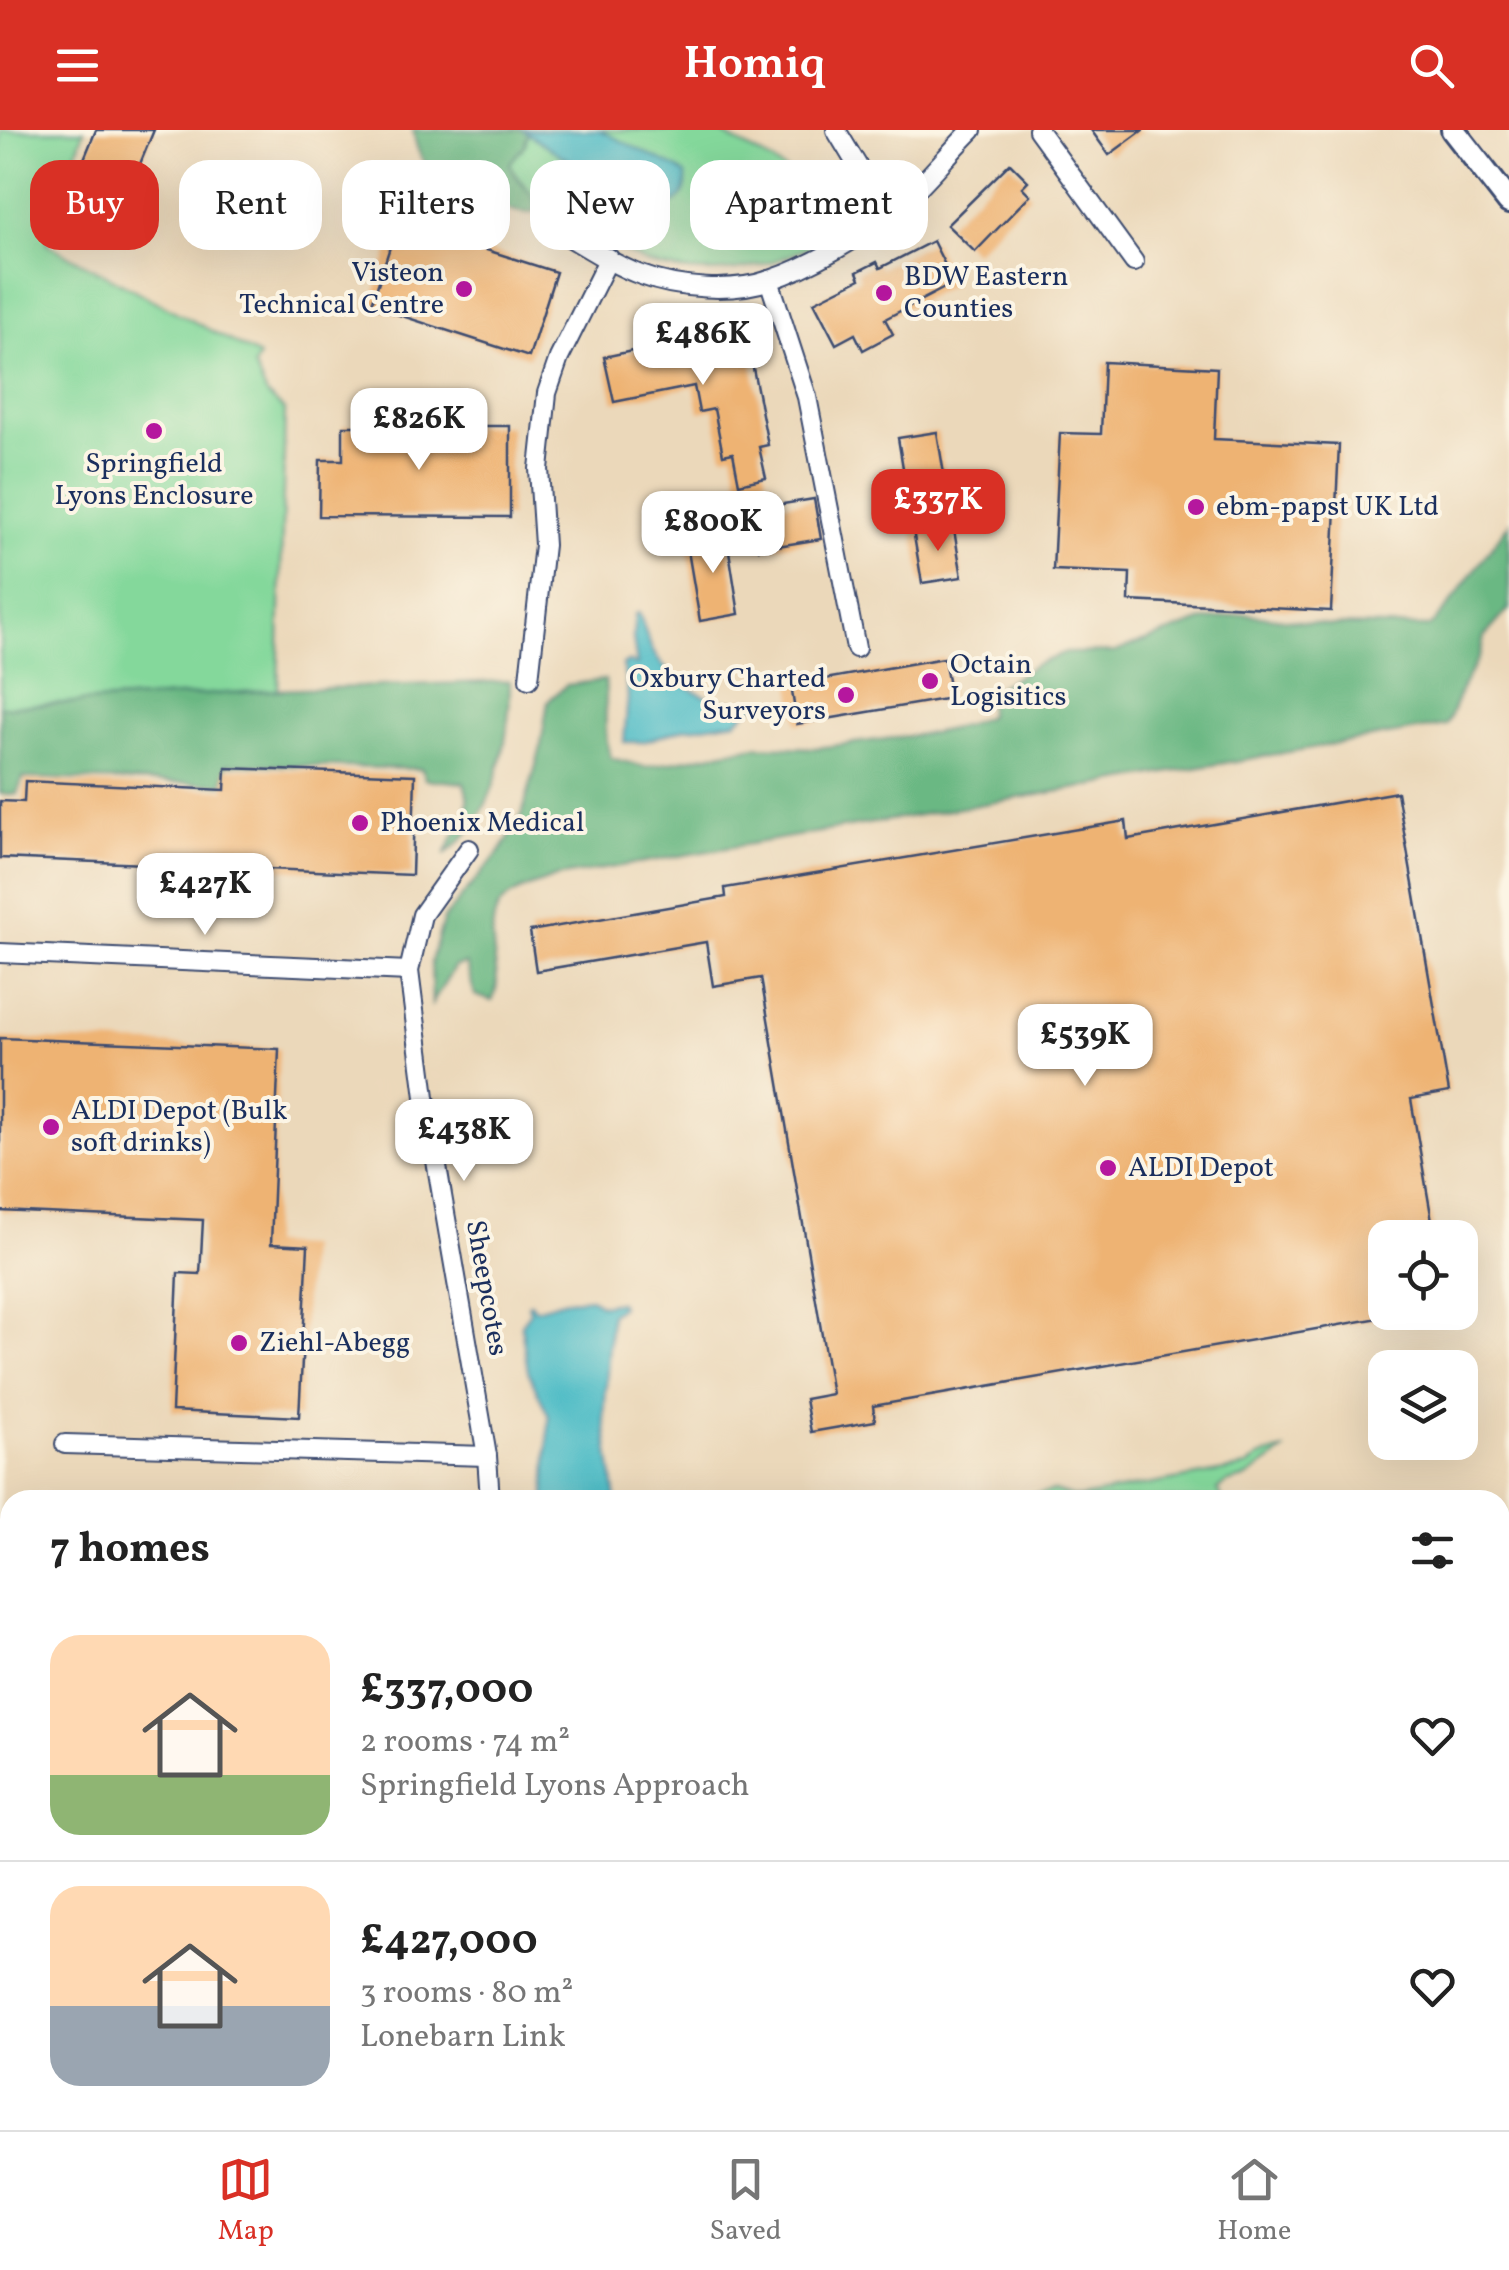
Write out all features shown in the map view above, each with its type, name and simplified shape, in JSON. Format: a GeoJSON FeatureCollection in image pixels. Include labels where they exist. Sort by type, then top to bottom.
{"type":"FeatureCollection","features":[{"type":"Feature","properties":{"kind":"main road"},"geometry":{"type":"LineString","coordinates":[[1453,130],[1509,202]]}},
{"type":"Feature","properties":{"kind":"street"},"geometry":{"type":"LineString","coordinates":[[836,130],[854,160]]}},
{"type":"Feature","properties":{"kind":"street"},"geometry":{"type":"LineString","coordinates":[[928,176],[972,130]]}},
{"type":"Feature","properties":{"kind":"street"},"geometry":{"type":"LineString","coordinates":[[1038,130],[1134,262]]}},
{"type":"Feature","properties":{"kind":"street"},"geometry":{"type":"LineString","coordinates":[[595,250],[641,275],[682,284],[732,287],[770,280],[832,250]]}},
{"type":"Feature","properties":{"kind":"street"},"geometry":{"type":"LineString","coordinates":[[528,679],[544,545],[539,469],[547,393],[559,358],[610,258]]}},
{"type":"Feature","properties":{"kind":"street"},"geometry":{"type":"LineString","coordinates":[[770,280],[807,397],[856,648]]}},
{"type":"Feature","properties":{"kind":"street","name":"Sheepcotes"},"geometry":{"type":"LineString","coordinates":[[469,849],[422,915],[409,971],[425,1096],[487,1456],[489,1490]]}},
{"type":"Feature","properties":{"kind":"street"},"geometry":{"type":"LineString","coordinates":[[0,953],[409,971]]}},
{"type":"Feature","properties":{"kind":"street"},"geometry":{"type":"LineString","coordinates":[[65,1444],[487,1456]]}},
{"type":"Feature","properties":{"kind":"shaded area"},"geometry":{"type":"Polygon","coordinates":[[[84,130],[1509,130],[1509,1490],[0,1490],[0,794],[17,794],[23,778],[223,784],[285,410],[267,395],[254,366],[258,355],[57,250],[159,250],[159,160],[74,160],[84,130]]]}},
{"type":"Feature","properties":{"kind":"green space"},"geometry":{"type":"Polygon","coordinates":[[[0,130],[84,130],[74,160],[30,160],[30,250],[58,250],[259,356],[254,366],[267,395],[285,410],[278,690],[0,707],[0,130]]]}},
{"type":"Feature","properties":{"kind":"green space"},"geometry":{"type":"Polygon","coordinates":[[[413,130],[528,133],[525,145],[510,163],[423,160],[413,130]]]}},
{"type":"Feature","properties":{"kind":"green space"},"geometry":{"type":"Polygon","coordinates":[[[436,130],[717,130],[769,160],[690,160],[690,250],[802,250],[753,267],[711,272],[646,263],[622,250],[670,250],[670,160],[530,160],[530,201],[510,191],[510,160],[452,160],[428,147],[436,130]]]}},
{"type":"Feature","properties":{"kind":"green space"},"geometry":{"type":"Polygon","coordinates":[[[510,163],[530,192],[530,213],[510,209],[510,163]]]}},
{"type":"Feature","properties":{"kind":"green space"},"geometry":{"type":"Polygon","coordinates":[[[1509,523],[1509,609],[1484,637],[1480,655],[1447,725],[556,877],[510,896],[496,913],[493,941],[497,982],[492,1001],[475,995],[466,964],[455,966],[432,1004],[431,961],[444,918],[502,849],[522,815],[540,751],[548,701],[567,685],[605,680],[611,758],[645,767],[756,746],[816,748],[932,733],[988,716],[989,693],[1037,664],[1066,653],[1115,652],[1201,621],[1246,614],[1328,625],[1429,627],[1509,523]]]}},
{"type":"Feature","properties":{"kind":"green space"},"geometry":{"type":"Polygon","coordinates":[[[510,681],[507,727],[497,776],[477,820],[446,853],[466,814],[464,783],[425,779],[422,769],[227,764],[223,784],[23,778],[17,794],[0,794],[0,707],[510,681]]]}},
{"type":"Feature","properties":{"kind":"green space"},"geometry":{"type":"Polygon","coordinates":[[[1286,1450],[1248,1477],[1217,1490],[1120,1490],[1247,1467],[1259,1457],[1286,1450]]]}},
{"type":"Feature","properties":{"kind":"water"},"geometry":{"type":"Polygon","coordinates":[[[523,130],[599,130],[660,160],[569,160],[523,130]]]}},
{"type":"Feature","properties":{"kind":"water"},"geometry":{"type":"Polygon","coordinates":[[[670,165],[686,175],[685,190],[670,205],[670,165]]]}},
{"type":"Feature","properties":{"kind":"water"},"geometry":{"type":"Polygon","coordinates":[[[639,613],[654,653],[676,679],[700,694],[757,703],[736,721],[683,729],[643,742],[624,742],[628,696],[623,665],[637,665],[633,638],[635,614],[639,613]]]}},
{"type":"Feature","properties":{"kind":"water"},"geometry":{"type":"Polygon","coordinates":[[[591,1298],[601,1305],[619,1302],[621,1306],[611,1314],[604,1416],[615,1490],[545,1490],[549,1417],[528,1371],[521,1324],[530,1312],[528,1304],[535,1309],[591,1298]]]}},
{"type":"Feature","properties":{"kind":"building"},"geometry":{"type":"Polygon","coordinates":[[[96,130],[154,130],[142,160],[84,160],[96,130]]]}},
{"type":"Feature","properties":{"kind":"building"},"geometry":{"type":"Polygon","coordinates":[[[1091,130],[1143,130],[1109,155],[1091,130]]]}},
{"type":"Feature","properties":{"kind":"building"},"geometry":{"type":"Polygon","coordinates":[[[1010,163],[1028,181],[1022,187],[1030,195],[975,252],[947,225],[1010,163]]]}},
{"type":"Feature","properties":{"kind":"building","name":"BDW Eastern Counties"},"geometry":{"type":"Polygon","coordinates":[[[933,241],[954,283],[885,319],[893,334],[863,350],[855,334],[836,344],[814,302],[860,279],[857,272],[877,262],[880,268],[915,250],[928,250],[928,244],[933,241]]]}},
{"type":"Feature","properties":{"kind":"building","name":"Visteon Technical Centre"},"geometry":{"type":"Polygon","coordinates":[[[389,250],[486,250],[556,272],[529,357],[371,306],[389,250]]]}},
{"type":"Feature","properties":{"kind":"building"},"geometry":{"type":"Polygon","coordinates":[[[745,327],[768,445],[759,447],[766,478],[739,484],[733,453],[723,455],[714,409],[699,412],[694,386],[614,402],[604,357],[745,327]]]}},
{"type":"Feature","properties":{"kind":"building","name":"ebm-papst UK Ltd"},"geometry":{"type":"Polygon","coordinates":[[[1104,362],[1217,368],[1214,439],[1339,445],[1331,611],[1129,601],[1130,573],[1053,570],[1060,433],[1101,434],[1104,362]]]}},
{"type":"Feature","properties":{"kind":"building"},"geometry":{"type":"Polygon","coordinates":[[[343,426],[510,426],[510,517],[319,516],[320,460],[343,460],[343,426]]]}},
{"type":"Feature","properties":{"kind":"building"},"geometry":{"type":"Polygon","coordinates":[[[937,432],[946,486],[907,492],[898,438],[937,432]]]}},
{"type":"Feature","properties":{"kind":"building"},"geometry":{"type":"Polygon","coordinates":[[[814,499],[821,539],[759,549],[752,509],[814,499]]]}},
{"type":"Feature","properties":{"kind":"building"},"geometry":{"type":"Polygon","coordinates":[[[953,524],[962,577],[922,583],[913,530],[953,524]]]}},
{"type":"Feature","properties":{"kind":"building"},"geometry":{"type":"Polygon","coordinates":[[[726,532],[739,614],[700,621],[686,539],[726,532]]]}},
{"type":"Feature","properties":{"kind":"building"},"geometry":{"type":"Polygon","coordinates":[[[944,658],[951,698],[797,724],[791,685],[944,658]]]}},
{"type":"Feature","properties":{"kind":"building"},"geometry":{"type":"Polygon","coordinates":[[[226,768],[415,775],[412,875],[0,858],[0,801],[24,802],[25,781],[225,790],[226,768]]]}},
{"type":"Feature","properties":{"kind":"building","name":"ALDI Depot"},"geometry":{"type":"Polygon","coordinates":[[[1397,792],[1449,1092],[1411,1099],[1432,1220],[1368,1220],[1368,1320],[873,1406],[875,1421],[811,1432],[805,1399],[832,1394],[761,978],[713,986],[706,942],[536,971],[530,931],[726,897],[725,888],[1126,821],[1128,839],[1397,792]]]}},
{"type":"Feature","properties":{"kind":"building"},"geometry":{"type":"Polygon","coordinates":[[[0,1038],[279,1049],[271,1244],[308,1246],[299,1417],[172,1411],[178,1273],[200,1274],[203,1220],[0,1211],[0,1038]]]}},
{"type":"Feature","properties":{"kind":"place","name":"Visteon Technical Centre"},"geometry":{"type":"Point","coordinates":[464,289]}},
{"type":"Feature","properties":{"kind":"place","name":"BDW Eastern Counties"},"geometry":{"type":"Point","coordinates":[884,293]}},
{"type":"Feature","properties":{"kind":"place","name":"Springfield Lyons Enclosure"},"geometry":{"type":"Point","coordinates":[154,431]}},
{"type":"Feature","properties":{"kind":"place","name":"ebm-papst UK Ltd"},"geometry":{"type":"Point","coordinates":[1196,507]}},
{"type":"Feature","properties":{"kind":"place","name":"Octain Logisitics"},"geometry":{"type":"Point","coordinates":[930,681]}},
{"type":"Feature","properties":{"kind":"place","name":"Oxbury Charted Surveyors"},"geometry":{"type":"Point","coordinates":[846,695]}},
{"type":"Feature","properties":{"kind":"place","name":"Phoenix Medical"},"geometry":{"type":"Point","coordinates":[360,823]}},
{"type":"Feature","properties":{"kind":"place","name":"ALDI Depot (Bulk soft drinks)"},"geometry":{"type":"Point","coordinates":[51,1127]}},
{"type":"Feature","properties":{"kind":"place","name":"ALDI Depot"},"geometry":{"type":"Point","coordinates":[1108,1168]}},
{"type":"Feature","properties":{"kind":"place","name":"Ziehl-Abegg"},"geometry":{"type":"Point","coordinates":[239,1343]}}]}
